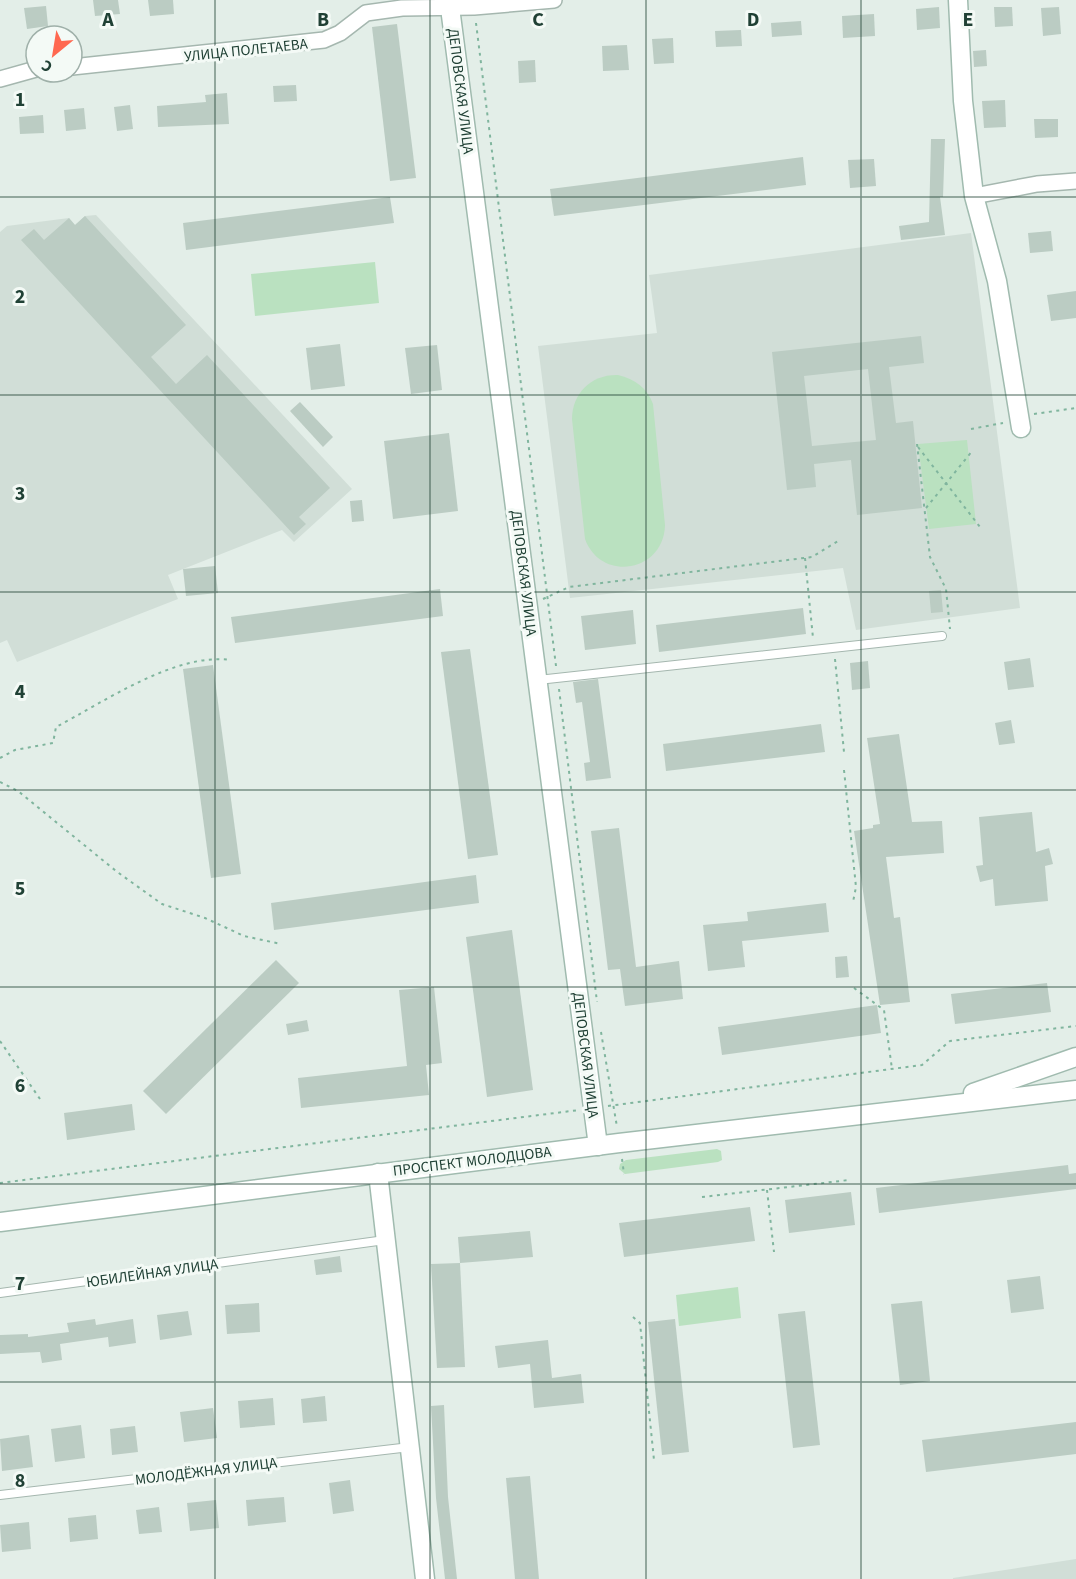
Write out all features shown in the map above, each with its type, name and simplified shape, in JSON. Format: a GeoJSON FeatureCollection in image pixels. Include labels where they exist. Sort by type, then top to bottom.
{"type":"FeatureCollection","features":[{"type":"Feature","properties":{"kind":"street","name":"УЛИЦА ПОЛЕТАЕВА"},"geometry":{"type":"LineString","coordinates":[[84,66],[324,40],[340,33],[366,13],[450,4],[474,7],[554,0]]}},
{"type":"Feature","properties":{"kind":"street"},"geometry":{"type":"LineString","coordinates":[[958,0],[963,101],[974,196],[997,281],[1021,428]]}},
{"type":"Feature","properties":{"kind":"street","name":"ДЕПОВСКАЯ УЛИЦА"},"geometry":{"type":"LineString","coordinates":[[450,4],[598,1146]]}},
{"type":"Feature","properties":{"kind":"street"},"geometry":{"type":"LineString","coordinates":[[0,79],[24,72]]}},
{"type":"Feature","properties":{"kind":"street"},"geometry":{"type":"LineString","coordinates":[[974,196],[1037,184],[1076,181]]}},
{"type":"Feature","properties":{"kind":"street","name":"ПРОСПЕКТ МОЛОДЦОВА"},"geometry":{"type":"LineString","coordinates":[[945,1103],[1076,1057]]}},
{"type":"Feature","properties":{"kind":"street","name":"ПРОСПЕКТ МОЛОДЦОВА"},"geometry":{"type":"LineString","coordinates":[[0,1222],[945,1103],[1076,1090]]}},
{"type":"Feature","properties":{"kind":"street"},"geometry":{"type":"LineString","coordinates":[[378,1173],[412,1447],[425,1579]]}},
{"type":"Feature","properties":{"kind":"lane"},"geometry":{"type":"LineString","coordinates":[[538,680],[946,636]]}},
{"type":"Feature","properties":{"kind":"lane","name":"ЮБИЛЕЙНАЯ УЛИЦА"},"geometry":{"type":"LineString","coordinates":[[0,1293],[386,1240]]}},
{"type":"Feature","properties":{"kind":"lane","name":"МОЛОДЁЖНАЯ УЛИЦА"},"geometry":{"type":"LineString","coordinates":[[0,1495],[412,1447]]}},
{"type":"Feature","properties":{"kind":"path"},"geometry":{"type":"LineString","coordinates":[[474,7],[598,1011]]}},
{"type":"Feature","properties":{"kind":"path"},"geometry":{"type":"LineString","coordinates":[[946,636],[946,589],[930,557],[917,446],[980,528]]}},
{"type":"Feature","properties":{"kind":"path"},"geometry":{"type":"LineString","coordinates":[[925,509],[933,503],[973,450]]}},
{"type":"Feature","properties":{"kind":"path"},"geometry":{"type":"LineString","coordinates":[[528,604],[569,587],[812,557],[838,541]]}},
{"type":"Feature","properties":{"kind":"path"},"geometry":{"type":"LineString","coordinates":[[805,558],[815,650]]}},
{"type":"Feature","properties":{"kind":"path"},"geometry":{"type":"LineString","coordinates":[[834,648],[844,752]]}},
{"type":"Feature","properties":{"kind":"path"},"geometry":{"type":"LineString","coordinates":[[0,758],[15,750],[53,743],[56,727],[174,666],[231,660]]}},
{"type":"Feature","properties":{"kind":"path"},"geometry":{"type":"LineString","coordinates":[[844,770],[856,887],[853,902]]}},
{"type":"Feature","properties":{"kind":"path"},"geometry":{"type":"LineString","coordinates":[[0,782],[18,791],[116,871],[162,904],[205,918],[253,939],[281,944]]}},
{"type":"Feature","properties":{"kind":"path"},"geometry":{"type":"LineString","coordinates":[[854,988],[884,1010],[892,1069]]}},
{"type":"Feature","properties":{"kind":"path"},"geometry":{"type":"LineString","coordinates":[[599,1023],[624,1174]]}},
{"type":"Feature","properties":{"kind":"path"},"geometry":{"type":"LineString","coordinates":[[0,1183],[922,1065],[950,1041],[1076,1026]]}},
{"type":"Feature","properties":{"kind":"path"},"geometry":{"type":"LineString","coordinates":[[0,1041],[40,1099]]}},
{"type":"Feature","properties":{"kind":"path"},"geometry":{"type":"LineString","coordinates":[[702,1197],[849,1180]]}},
{"type":"Feature","properties":{"kind":"path"},"geometry":{"type":"LineString","coordinates":[[767,1190],[774,1252]]}},
{"type":"Feature","properties":{"kind":"path"},"geometry":{"type":"LineString","coordinates":[[633,1317],[640,1323],[654,1460]]}},
{"type":"Feature","properties":{"kind":"shaded area"},"geometry":{"type":"Polygon","coordinates":[[[96,215],[352,489],[294,542],[282,530],[168,575],[178,599],[17,662],[7,640],[0,643],[0,232],[7,226],[69,218],[75,225],[85,216],[96,215]]]}},
{"type":"Feature","properties":{"kind":"shaded area"},"geometry":{"type":"Polygon","coordinates":[[[971,233],[1020,608],[856,630],[843,568],[570,598],[538,346],[657,333],[649,275],[971,233]]]}},
{"type":"Feature","properties":{"kind":"shaded area"},"geometry":{"type":"Polygon","coordinates":[[[1076,1559],[1076,1579],[953,1579],[953,1578],[1076,1559]]]}},
{"type":"Feature","properties":{"kind":"green space"},"geometry":{"type":"Polygon","coordinates":[[[375,262],[379,303],[255,316],[251,274],[375,262]]]}},
{"type":"Feature","properties":{"kind":"green space"},"geometry":{"type":"Polygon","coordinates":[[[618,375],[640,385],[653,404],[665,525],[662,541],[654,553],[643,562],[631,566],[617,566],[604,562],[593,553],[585,539],[572,419],[576,401],[585,387],[600,378],[618,375]]]}},
{"type":"Feature","properties":{"kind":"green space"},"geometry":{"type":"Polygon","coordinates":[[[967,440],[976,524],[929,529],[918,444],[967,440]]]}},
{"type":"Feature","properties":{"kind":"green space"},"geometry":{"type":"Polygon","coordinates":[[[717,1149],[721,1151],[722,1160],[718,1162],[625,1174],[619,1169],[620,1164],[626,1160],[717,1149]]]}},
{"type":"Feature","properties":{"kind":"green space"},"geometry":{"type":"Polygon","coordinates":[[[738,1287],[741,1318],[679,1326],[676,1295],[738,1287]]]}},
{"type":"Feature","properties":{"kind":"building"},"geometry":{"type":"Polygon","coordinates":[[[93,0],[118,0],[120,14],[95,16],[93,0]]]}},
{"type":"Feature","properties":{"kind":"building"},"geometry":{"type":"Polygon","coordinates":[[[148,0],[173,0],[174,14],[150,16],[148,0]]]}},
{"type":"Feature","properties":{"kind":"building"},"geometry":{"type":"Polygon","coordinates":[[[46,6],[48,24],[26,24],[24,8],[46,6]]]}},
{"type":"Feature","properties":{"kind":"building"},"geometry":{"type":"Polygon","coordinates":[[[939,7],[940,28],[917,30],[916,9],[939,7]]]}},
{"type":"Feature","properties":{"kind":"building"},"geometry":{"type":"Polygon","coordinates":[[[994,7],[1012,7],[1013,26],[995,27],[994,7]]]}},
{"type":"Feature","properties":{"kind":"building"},"geometry":{"type":"Polygon","coordinates":[[[1059,7],[1061,34],[1043,36],[1041,8],[1059,7]]]}},
{"type":"Feature","properties":{"kind":"building"},"geometry":{"type":"Polygon","coordinates":[[[874,14],[875,36],[843,38],[842,16],[874,14]]]}},
{"type":"Feature","properties":{"kind":"building"},"geometry":{"type":"Polygon","coordinates":[[[801,21],[802,35],[772,37],[771,23],[801,21]]]}},
{"type":"Feature","properties":{"kind":"building"},"geometry":{"type":"Polygon","coordinates":[[[397,24],[416,178],[390,181],[372,27],[397,24]]]}},
{"type":"Feature","properties":{"kind":"building"},"geometry":{"type":"Polygon","coordinates":[[[741,30],[742,46],[716,47],[715,31],[741,30]]]}},
{"type":"Feature","properties":{"kind":"building"},"geometry":{"type":"Polygon","coordinates":[[[673,38],[674,63],[654,64],[652,39],[673,38]]]}},
{"type":"Feature","properties":{"kind":"building"},"geometry":{"type":"Polygon","coordinates":[[[627,45],[629,70],[603,71],[602,46],[627,45]]]}},
{"type":"Feature","properties":{"kind":"building"},"geometry":{"type":"Polygon","coordinates":[[[986,50],[987,66],[974,67],[973,51],[986,50]]]}},
{"type":"Feature","properties":{"kind":"building"},"geometry":{"type":"Polygon","coordinates":[[[535,60],[536,82],[519,83],[518,61],[535,60]]]}},
{"type":"Feature","properties":{"kind":"building"},"geometry":{"type":"Polygon","coordinates":[[[296,85],[297,101],[274,102],[273,86],[296,85]]]}},
{"type":"Feature","properties":{"kind":"building"},"geometry":{"type":"Polygon","coordinates":[[[227,93],[229,124],[158,127],[157,106],[206,102],[205,95],[227,93]]]}},
{"type":"Feature","properties":{"kind":"building"},"geometry":{"type":"Polygon","coordinates":[[[1005,100],[1006,127],[984,128],[982,101],[1005,100]]]}},
{"type":"Feature","properties":{"kind":"building"},"geometry":{"type":"Polygon","coordinates":[[[130,105],[133,129],[117,131],[114,107],[130,105]]]}},
{"type":"Feature","properties":{"kind":"building"},"geometry":{"type":"Polygon","coordinates":[[[84,108],[86,129],[66,131],[64,110],[84,108]]]}},
{"type":"Feature","properties":{"kind":"building"},"geometry":{"type":"Polygon","coordinates":[[[43,115],[44,133],[20,134],[19,117],[43,115]]]}},
{"type":"Feature","properties":{"kind":"building"},"geometry":{"type":"Polygon","coordinates":[[[1034,119],[1058,119],[1058,137],[1035,138],[1034,119]]]}},
{"type":"Feature","properties":{"kind":"building"},"geometry":{"type":"Polygon","coordinates":[[[931,139],[945,139],[943,197],[940,197],[945,235],[901,240],[899,226],[929,222],[931,139]]]}},
{"type":"Feature","properties":{"kind":"building"},"geometry":{"type":"Polygon","coordinates":[[[803,157],[806,185],[554,216],[550,189],[803,157]]]}},
{"type":"Feature","properties":{"kind":"building"},"geometry":{"type":"Polygon","coordinates":[[[874,159],[876,186],[850,188],[848,160],[874,159]]]}},
{"type":"Feature","properties":{"kind":"building"},"geometry":{"type":"Polygon","coordinates":[[[390,197],[394,223],[186,250],[183,223],[390,197]]]}},
{"type":"Feature","properties":{"kind":"building"},"geometry":{"type":"Polygon","coordinates":[[[85,216],[186,325],[151,357],[176,384],[207,355],[330,488],[299,517],[306,524],[294,535],[21,240],[34,229],[44,240],[69,218],[75,225],[85,216]]]}},
{"type":"Feature","properties":{"kind":"building"},"geometry":{"type":"Polygon","coordinates":[[[1051,231],[1053,251],[1030,253],[1028,233],[1051,231]]]}},
{"type":"Feature","properties":{"kind":"building"},"geometry":{"type":"Polygon","coordinates":[[[1076,291],[1076,318],[1051,321],[1047,295],[1076,291]]]}},
{"type":"Feature","properties":{"kind":"building"},"geometry":{"type":"Polygon","coordinates":[[[921,336],[924,363],[889,367],[896,423],[913,421],[922,508],[857,515],[851,460],[814,464],[816,487],[787,490],[772,352],[921,336]],[[868,369],[804,376],[812,446],[876,440],[868,369]]]}},
{"type":"Feature","properties":{"kind":"building"},"geometry":{"type":"Polygon","coordinates":[[[340,344],[345,386],[311,390],[306,348],[340,344]]]}},
{"type":"Feature","properties":{"kind":"building"},"geometry":{"type":"Polygon","coordinates":[[[437,345],[442,390],[411,394],[405,348],[437,345]]]}},
{"type":"Feature","properties":{"kind":"building"},"geometry":{"type":"Polygon","coordinates":[[[300,402],[333,437],[323,447],[290,411],[300,402]]]}},
{"type":"Feature","properties":{"kind":"building"},"geometry":{"type":"Polygon","coordinates":[[[449,433],[458,511],[393,519],[384,441],[449,433]]]}},
{"type":"Feature","properties":{"kind":"building"},"geometry":{"type":"Polygon","coordinates":[[[362,500],[364,521],[352,522],[350,501],[362,500]]]}},
{"type":"Feature","properties":{"kind":"building"},"geometry":{"type":"Polygon","coordinates":[[[215,566],[218,593],[186,596],[183,569],[215,566]]]}},
{"type":"Feature","properties":{"kind":"building"},"geometry":{"type":"Polygon","coordinates":[[[440,589],[443,616],[235,643],[231,617],[440,589]]]}},
{"type":"Feature","properties":{"kind":"building"},"geometry":{"type":"Polygon","coordinates":[[[941,590],[943,612],[931,613],[929,591],[941,590]]]}},
{"type":"Feature","properties":{"kind":"building"},"geometry":{"type":"Polygon","coordinates":[[[803,608],[806,634],[659,652],[656,625],[803,608]]]}},
{"type":"Feature","properties":{"kind":"building"},"geometry":{"type":"Polygon","coordinates":[[[633,610],[636,644],[585,650],[581,616],[633,610]]]}},
{"type":"Feature","properties":{"kind":"building"},"geometry":{"type":"Polygon","coordinates":[[[470,649],[498,855],[468,859],[441,652],[470,649]]]}},
{"type":"Feature","properties":{"kind":"building"},"geometry":{"type":"Polygon","coordinates":[[[1030,658],[1034,687],[1008,690],[1004,662],[1030,658]]]}},
{"type":"Feature","properties":{"kind":"building"},"geometry":{"type":"Polygon","coordinates":[[[868,661],[870,688],[852,690],[850,663],[868,661]]]}},
{"type":"Feature","properties":{"kind":"building"},"geometry":{"type":"Polygon","coordinates":[[[213,665],[241,874],[211,878],[183,669],[213,665]]]}},
{"type":"Feature","properties":{"kind":"building"},"geometry":{"type":"Polygon","coordinates":[[[598,679],[611,778],[586,781],[584,763],[590,762],[582,702],[576,703],[573,682],[598,679]]]}},
{"type":"Feature","properties":{"kind":"building"},"geometry":{"type":"Polygon","coordinates":[[[1011,720],[1015,743],[999,745],[995,723],[1011,720]]]}},
{"type":"Feature","properties":{"kind":"building"},"geometry":{"type":"Polygon","coordinates":[[[821,724],[825,752],[666,771],[663,744],[821,724]]]}},
{"type":"Feature","properties":{"kind":"building"},"geometry":{"type":"Polygon","coordinates":[[[899,734],[912,822],[942,821],[944,853],[886,857],[894,918],[900,917],[910,1002],[880,1005],[854,831],[873,828],[873,825],[880,824],[867,738],[899,734]]]}},
{"type":"Feature","properties":{"kind":"building"},"geometry":{"type":"Polygon","coordinates":[[[1032,812],[1036,852],[1049,848],[1053,864],[1045,866],[1048,901],[995,906],[993,879],[980,882],[976,866],[983,865],[979,817],[1032,812]]]}},
{"type":"Feature","properties":{"kind":"building"},"geometry":{"type":"Polygon","coordinates":[[[619,828],[636,967],[679,961],[683,999],[625,1006],[620,969],[608,970],[591,831],[619,828]]]}},
{"type":"Feature","properties":{"kind":"building"},"geometry":{"type":"Polygon","coordinates":[[[476,875],[479,903],[274,930],[271,903],[476,875]]]}},
{"type":"Feature","properties":{"kind":"building"},"geometry":{"type":"Polygon","coordinates":[[[826,903],[829,932],[742,941],[745,967],[708,971],[703,925],[748,921],[747,912],[826,903]]]}},
{"type":"Feature","properties":{"kind":"building"},"geometry":{"type":"Polygon","coordinates":[[[512,930],[533,1090],[487,1097],[466,937],[512,930]]]}},
{"type":"Feature","properties":{"kind":"building"},"geometry":{"type":"Polygon","coordinates":[[[847,956],[849,977],[836,978],[835,957],[847,956]]]}},
{"type":"Feature","properties":{"kind":"building"},"geometry":{"type":"Polygon","coordinates":[[[276,960],[299,983],[166,1114],[143,1091],[276,960]]]}},
{"type":"Feature","properties":{"kind":"building"},"geometry":{"type":"Polygon","coordinates":[[[1047,983],[1051,1012],[955,1024],[951,994],[1047,983]]]}},
{"type":"Feature","properties":{"kind":"building"},"geometry":{"type":"Polygon","coordinates":[[[434,987],[442,1063],[426,1065],[429,1095],[301,1108],[298,1078],[407,1066],[399,990],[434,987]]]}},
{"type":"Feature","properties":{"kind":"building"},"geometry":{"type":"Polygon","coordinates":[[[877,1005],[881,1033],[722,1055],[718,1027],[877,1005]]]}},
{"type":"Feature","properties":{"kind":"building"},"geometry":{"type":"Polygon","coordinates":[[[307,1020],[309,1031],[288,1035],[286,1024],[307,1020]]]}},
{"type":"Feature","properties":{"kind":"building"},"geometry":{"type":"Polygon","coordinates":[[[132,1104],[135,1130],[67,1140],[64,1113],[132,1104]]]}},
{"type":"Feature","properties":{"kind":"building"},"geometry":{"type":"Polygon","coordinates":[[[1068,1165],[1069,1174],[1076,1173],[1076,1189],[879,1213],[876,1188],[1068,1165]]]}},
{"type":"Feature","properties":{"kind":"building"},"geometry":{"type":"Polygon","coordinates":[[[851,1192],[855,1225],[789,1233],[785,1200],[851,1192]]]}},
{"type":"Feature","properties":{"kind":"building"},"geometry":{"type":"Polygon","coordinates":[[[750,1207],[755,1241],[624,1257],[619,1223],[750,1207]]]}},
{"type":"Feature","properties":{"kind":"building"},"geometry":{"type":"Polygon","coordinates":[[[530,1231],[533,1257],[460,1263],[458,1237],[530,1231]]]}},
{"type":"Feature","properties":{"kind":"building"},"geometry":{"type":"Polygon","coordinates":[[[340,1256],[342,1272],[316,1275],[314,1260],[340,1256]]]}},
{"type":"Feature","properties":{"kind":"building"},"geometry":{"type":"Polygon","coordinates":[[[460,1263],[465,1367],[437,1368],[431,1264],[460,1263]]]}},
{"type":"Feature","properties":{"kind":"building"},"geometry":{"type":"Polygon","coordinates":[[[1040,1276],[1044,1309],[1011,1313],[1007,1280],[1040,1276]]]}},
{"type":"Feature","properties":{"kind":"building"},"geometry":{"type":"Polygon","coordinates":[[[922,1301],[930,1381],[900,1385],[891,1304],[922,1301]]]}},
{"type":"Feature","properties":{"kind":"building"},"geometry":{"type":"Polygon","coordinates":[[[259,1303],[260,1332],[227,1334],[225,1305],[259,1303]]]}},
{"type":"Feature","properties":{"kind":"building"},"geometry":{"type":"Polygon","coordinates":[[[188,1311],[192,1335],[160,1340],[157,1315],[188,1311]]]}},
{"type":"Feature","properties":{"kind":"building"},"geometry":{"type":"Polygon","coordinates":[[[805,1311],[820,1445],[793,1448],[778,1314],[805,1311]]]}},
{"type":"Feature","properties":{"kind":"building"},"geometry":{"type":"Polygon","coordinates":[[[95,1319],[96,1325],[133,1319],[136,1343],[109,1347],[108,1337],[60,1344],[62,1360],[42,1363],[40,1352],[0,1354],[0,1335],[28,1334],[28,1337],[69,1332],[67,1323],[95,1319]]]}},
{"type":"Feature","properties":{"kind":"building"},"geometry":{"type":"Polygon","coordinates":[[[675,1319],[689,1452],[662,1455],[648,1322],[675,1319]]]}},
{"type":"Feature","properties":{"kind":"building"},"geometry":{"type":"Polygon","coordinates":[[[548,1340],[552,1378],[581,1374],[584,1403],[534,1408],[530,1364],[498,1368],[495,1346],[548,1340]]]}},
{"type":"Feature","properties":{"kind":"building"},"geometry":{"type":"Polygon","coordinates":[[[325,1396],[327,1421],[303,1423],[301,1399],[325,1396]]]}},
{"type":"Feature","properties":{"kind":"building"},"geometry":{"type":"Polygon","coordinates":[[[273,1398],[275,1425],[240,1428],[238,1401],[273,1398]]]}},
{"type":"Feature","properties":{"kind":"building"},"geometry":{"type":"Polygon","coordinates":[[[444,1405],[448,1497],[457,1579],[445,1579],[436,1498],[431,1406],[444,1405]]]}},
{"type":"Feature","properties":{"kind":"building"},"geometry":{"type":"Polygon","coordinates":[[[213,1408],[217,1438],[184,1442],[180,1412],[213,1408]]]}},
{"type":"Feature","properties":{"kind":"building"},"geometry":{"type":"Polygon","coordinates":[[[1076,1422],[1076,1454],[926,1472],[922,1440],[1076,1422]]]}},
{"type":"Feature","properties":{"kind":"building"},"geometry":{"type":"Polygon","coordinates":[[[81,1425],[85,1458],[55,1462],[51,1429],[81,1425]]]}},
{"type":"Feature","properties":{"kind":"building"},"geometry":{"type":"Polygon","coordinates":[[[135,1426],[138,1452],[112,1455],[110,1429],[135,1426]]]}},
{"type":"Feature","properties":{"kind":"building"},"geometry":{"type":"Polygon","coordinates":[[[29,1435],[33,1467],[2,1471],[0,1439],[29,1435]]]}},
{"type":"Feature","properties":{"kind":"building"},"geometry":{"type":"Polygon","coordinates":[[[530,1476],[539,1579],[515,1579],[506,1478],[530,1476]]]}},
{"type":"Feature","properties":{"kind":"building"},"geometry":{"type":"Polygon","coordinates":[[[350,1480],[354,1511],[333,1514],[329,1483],[350,1480]]]}},
{"type":"Feature","properties":{"kind":"building"},"geometry":{"type":"Polygon","coordinates":[[[284,1497],[286,1522],[248,1526],[246,1500],[284,1497]]]}},
{"type":"Feature","properties":{"kind":"building"},"geometry":{"type":"Polygon","coordinates":[[[216,1500],[219,1528],[190,1531],[187,1503],[216,1500]]]}},
{"type":"Feature","properties":{"kind":"building"},"geometry":{"type":"Polygon","coordinates":[[[159,1507],[162,1532],[139,1534],[136,1510],[159,1507]]]}},
{"type":"Feature","properties":{"kind":"building"},"geometry":{"type":"Polygon","coordinates":[[[96,1515],[98,1539],[70,1542],[68,1518],[96,1515]]]}},
{"type":"Feature","properties":{"kind":"building"},"geometry":{"type":"Polygon","coordinates":[[[29,1522],[31,1549],[2,1552],[0,1525],[29,1522]]]}}]}
